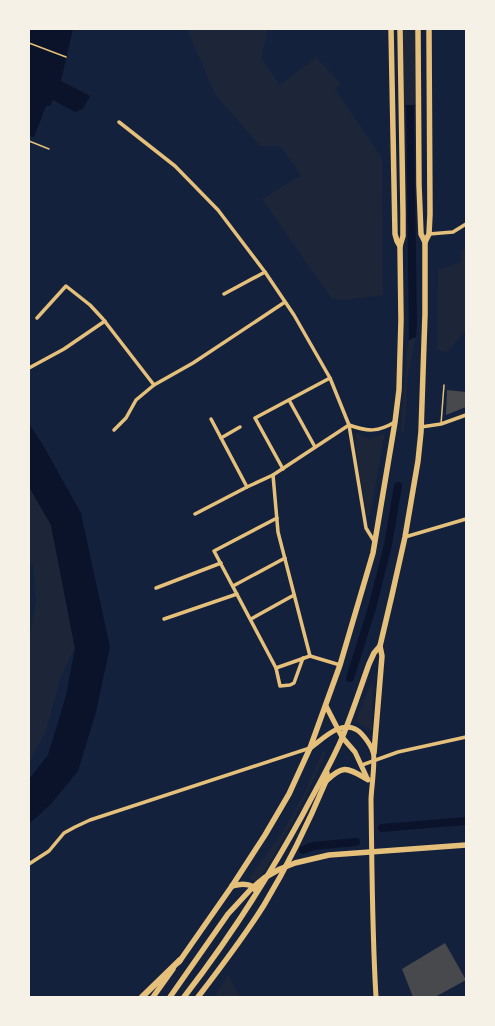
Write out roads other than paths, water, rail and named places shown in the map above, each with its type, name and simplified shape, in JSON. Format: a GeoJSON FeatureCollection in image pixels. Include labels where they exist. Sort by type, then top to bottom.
{"type":"FeatureCollection","features":[{"type":"Feature","properties":{"kind":"highway"},"geometry":{"type":"LineString","coordinates":[[142,997],[180,960]]}},
{"type":"Feature","properties":{"kind":"main road"},"geometry":{"type":"LineString","coordinates":[[391,29],[395,234],[400,246]]}},
{"type":"Feature","properties":{"kind":"main road"},"geometry":{"type":"LineString","coordinates":[[153,996],[232,886],[289,794],[310,748],[326,706],[340,665],[373,553],[399,390],[401,320],[400,246],[403,236],[400,29]]}},
{"type":"Feature","properties":{"kind":"main road"},"geometry":{"type":"LineString","coordinates":[[418,29],[421,234],[425,242]]}},
{"type":"Feature","properties":{"kind":"main road"},"geometry":{"type":"LineString","coordinates":[[376,997],[373,935],[371,787],[382,656],[380,646],[405,537],[418,461],[422,427],[425,242],[429,234],[429,29]]}},
{"type":"Feature","properties":{"kind":"main road"},"geometry":{"type":"LineString","coordinates":[[184,997],[222,945],[276,863],[342,737],[369,664],[374,653],[380,646]]}},
{"type":"Feature","properties":{"kind":"main road"},"geometry":{"type":"LineString","coordinates":[[326,706],[342,737],[355,752],[362,764],[371,787]]}},
{"type":"Feature","properties":{"kind":"main road"},"geometry":{"type":"LineString","coordinates":[[310,748],[338,729],[346,726],[357,730],[374,753]]}},
{"type":"Feature","properties":{"kind":"main road"},"geometry":{"type":"LineString","coordinates":[[198,997],[264,905],[293,853],[326,781],[328,766]]}},
{"type":"Feature","properties":{"kind":"main road"},"geometry":{"type":"LineString","coordinates":[[326,781],[335,772],[344,769],[367,779]]}},
{"type":"Feature","properties":{"kind":"main road"},"geometry":{"type":"LineString","coordinates":[[170,997],[218,928],[239,901],[264,878],[280,869],[295,863],[329,855],[466,845]]}},
{"type":"Feature","properties":{"kind":"main road"},"geometry":{"type":"LineString","coordinates":[[232,886],[241,884],[254,887],[256,895]]}},
{"type":"Feature","properties":{"kind":"main road"},"geometry":{"type":"LineString","coordinates":[[194,997],[206,986]]}},
{"type":"Feature","properties":{"kind":"street"},"geometry":{"type":"LineString","coordinates":[[119,122],[175,166],[218,210],[265,272],[285,302],[330,378],[349,425],[366,528],[374,541]]}},
{"type":"Feature","properties":{"kind":"street"},"geometry":{"type":"LineString","coordinates":[[429,234],[453,232],[466,224]]}},
{"type":"Feature","properties":{"kind":"street"},"geometry":{"type":"LineString","coordinates":[[224,294],[265,272]]}},
{"type":"Feature","properties":{"kind":"street"},"geometry":{"type":"LineString","coordinates":[[37,318],[66,286],[90,305],[105,321],[154,384]]}},
{"type":"Feature","properties":{"kind":"street"},"geometry":{"type":"LineString","coordinates":[[114,430],[126,418],[136,400],[154,384],[193,363],[285,302]]}},
{"type":"Feature","properties":{"kind":"street"},"geometry":{"type":"LineString","coordinates":[[29,368],[64,349],[105,321]]}},
{"type":"Feature","properties":{"kind":"street"},"geometry":{"type":"LineString","coordinates":[[283,469],[255,418],[330,378]]}},
{"type":"Feature","properties":{"kind":"street"},"geometry":{"type":"LineString","coordinates":[[289,400],[315,447]]}},
{"type":"Feature","properties":{"kind":"street"},"geometry":{"type":"LineString","coordinates":[[422,427],[441,424],[466,415]]}},
{"type":"Feature","properties":{"kind":"street"},"geometry":{"type":"LineString","coordinates":[[210,418],[247,487]]}},
{"type":"Feature","properties":{"kind":"street"},"geometry":{"type":"LineString","coordinates":[[349,425],[362,429],[373,430],[384,428],[395,422]]}},
{"type":"Feature","properties":{"kind":"street"},"geometry":{"type":"LineString","coordinates":[[195,514],[273,475],[349,425]]}},
{"type":"Feature","properties":{"kind":"street"},"geometry":{"type":"LineString","coordinates":[[221,438],[240,427]]}},
{"type":"Feature","properties":{"kind":"street"},"geometry":{"type":"LineString","coordinates":[[273,475],[278,532],[310,656]]}},
{"type":"Feature","properties":{"kind":"street"},"geometry":{"type":"LineString","coordinates":[[277,518],[214,551],[276,668],[280,686],[294,683],[303,658]]}},
{"type":"Feature","properties":{"kind":"street"},"geometry":{"type":"LineString","coordinates":[[405,537],[466,520]]}},
{"type":"Feature","properties":{"kind":"street"},"geometry":{"type":"LineString","coordinates":[[233,586],[285,558]]}},
{"type":"Feature","properties":{"kind":"street"},"geometry":{"type":"LineString","coordinates":[[156,588],[221,563]]}},
{"type":"Feature","properties":{"kind":"street"},"geometry":{"type":"LineString","coordinates":[[164,619],[237,594]]}},
{"type":"Feature","properties":{"kind":"street"},"geometry":{"type":"LineString","coordinates":[[250,620],[294,595]]}},
{"type":"Feature","properties":{"kind":"street"},"geometry":{"type":"LineString","coordinates":[[276,668],[310,656],[340,665]]}},
{"type":"Feature","properties":{"kind":"street"},"geometry":{"type":"LineString","coordinates":[[362,764],[398,752],[466,737]]}},
{"type":"Feature","properties":{"kind":"street"},"geometry":{"type":"LineString","coordinates":[[29,864],[49,851],[64,833],[90,820],[310,748]]}},
{"type":"Feature","properties":{"kind":"lane"},"geometry":{"type":"LineString","coordinates":[[441,424],[444,385]]}},
{"type":"Feature","properties":{"kind":"waterway"},"geometry":{"type":"LineString","coordinates":[[350,678],[372,608],[388,545],[398,486]]}},
{"type":"Feature","properties":{"kind":"waterway"},"geometry":{"type":"LineString","coordinates":[[382,828],[466,821]]}},
{"type":"Feature","properties":{"kind":"waterway"},"geometry":{"type":"LineString","coordinates":[[303,850],[313,846],[356,842]]}}]}
